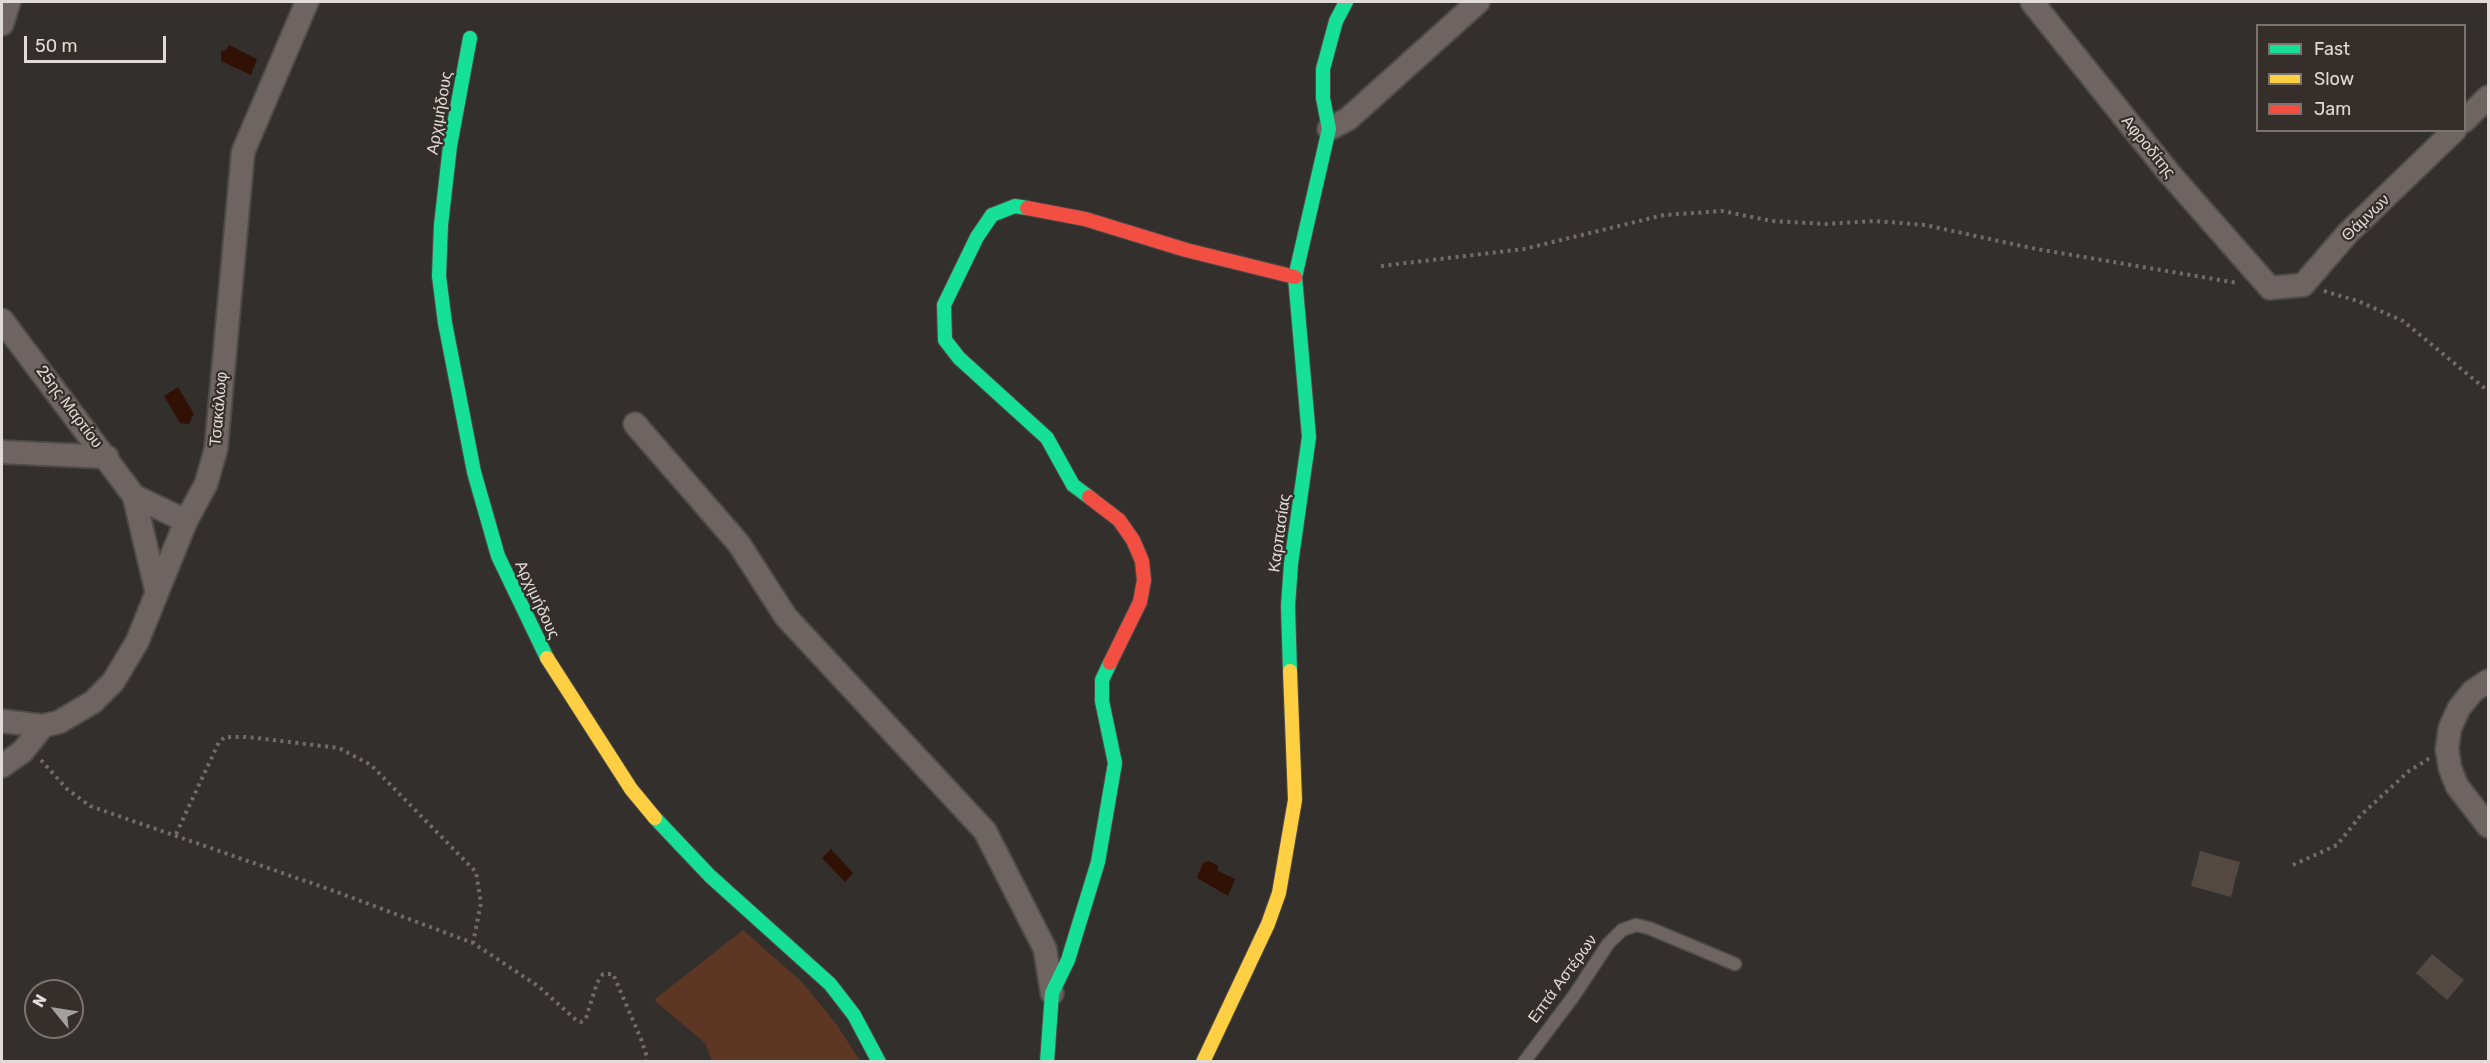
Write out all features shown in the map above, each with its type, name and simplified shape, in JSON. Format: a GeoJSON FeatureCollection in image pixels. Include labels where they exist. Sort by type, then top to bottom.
{"type":"FeatureCollection","features":[{"type":"Feature","properties":{"kind":"street"},"geometry":{"type":"LineString","coordinates":[[2,24],[9,2]]}},
{"type":"Feature","properties":{"kind":"street","name":"Τσακάλωφ"},"geometry":{"type":"LineString","coordinates":[[2,721],[43,726],[59,722],[102,694],[113,682],[136,642],[186,521],[206,484],[214,461],[243,152],[307,2]]}},
{"type":"Feature","properties":{"kind":"street","name":"Καρπασίας"},"geometry":{"type":"LineString","coordinates":[[1203,1062],[1268,924],[1279,893],[1294,800],[1288,606],[1291,564],[1309,437],[1295,277],[1329,129],[1323,98],[1323,69],[1331,37],[1346,2]]}},
{"type":"Feature","properties":{"kind":"street"},"geometry":{"type":"LineString","coordinates":[[1329,129],[1348,119],[1478,2]]}},
{"type":"Feature","properties":{"kind":"street","name":"Αφροδίτης"},"geometry":{"type":"LineString","coordinates":[[2032,2],[2169,173],[2270,288]]}},
{"type":"Feature","properties":{"kind":"street","name":"Αρχιμήδους"},"geometry":{"type":"LineString","coordinates":[[470,38],[449,158],[441,225],[440,276],[445,323],[474,472],[498,556],[537,642],[573,703],[631,789],[668,834],[710,876],[830,984],[854,1015],[879,1062]]}},
{"type":"Feature","properties":{"kind":"street"},"geometry":{"type":"LineString","coordinates":[[2466,119],[2488,97]]}},
{"type":"Feature","properties":{"kind":"street","name":"Θάμνων"},"geometry":{"type":"LineString","coordinates":[[2303,285],[2348,233],[2452,132]]}},
{"type":"Feature","properties":{"kind":"street"},"geometry":{"type":"LineString","coordinates":[[1052,993],[1068,960],[1098,862],[1115,763],[1102,701],[1102,680],[1140,602],[1144,580],[1142,561],[1133,540],[1119,520],[1073,485],[1047,438],[959,357],[945,340],[944,305],[977,237],[992,215],[1015,206],[1085,219],[1186,250],[1295,277]]}},
{"type":"Feature","properties":{"kind":"street"},"geometry":{"type":"LineString","coordinates":[[2270,288],[2303,285]]}},
{"type":"Feature","properties":{"kind":"street","name":"25ης Μαρτίου"},"geometry":{"type":"LineString","coordinates":[[2,320],[134,495],[156,589]]}},
{"type":"Feature","properties":{"kind":"street"},"geometry":{"type":"LineString","coordinates":[[635,424],[739,544],[786,617],[985,831],[1045,949],[1052,993],[1047,1062]]}},
{"type":"Feature","properties":{"kind":"street"},"geometry":{"type":"LineString","coordinates":[[2,452],[107,457]]}},
{"type":"Feature","properties":{"kind":"street","name":"25ης Μαρτίου"},"geometry":{"type":"LineString","coordinates":[[134,495],[186,521]]}},
{"type":"Feature","properties":{"kind":"street"},"geometry":{"type":"LineString","coordinates":[[2488,681],[2473,691],[2459,708],[2450,728],[2447,749],[2450,768],[2457,786],[2488,826]]}},
{"type":"Feature","properties":{"kind":"street"},"geometry":{"type":"LineString","coordinates":[[2,766],[22,752],[43,726]]}},
{"type":"Feature","properties":{"kind":"lane","name":"Επτά Αστέρων"},"geometry":{"type":"LineString","coordinates":[[1524,1062],[1573,997],[1608,944],[1622,930],[1636,925],[1649,928],[1735,964]]}},
{"type":"Feature","properties":{"kind":"path"},"geometry":{"type":"LineString","coordinates":[[1381,266],[1524,249],[1664,215],[1722,211],[1772,221],[1826,224],[1875,221],[1925,225],[2036,249],[2270,288]]}},
{"type":"Feature","properties":{"kind":"path"},"geometry":{"type":"LineString","coordinates":[[2303,285],[2358,301],[2403,321],[2488,391]]}},
{"type":"Feature","properties":{"kind":"path"},"geometry":{"type":"LineString","coordinates":[[176,834],[219,742],[225,737],[248,736],[339,748],[371,765],[476,872],[481,903],[473,943]]}},
{"type":"Feature","properties":{"kind":"path"},"geometry":{"type":"LineString","coordinates":[[28,745],[66,789],[90,806],[176,834],[473,943],[538,986],[581,1022],[586,1018],[597,983],[603,974],[613,974],[641,1039],[647,1057],[646,1062]]}},
{"type":"Feature","properties":{"kind":"path"},"geometry":{"type":"LineString","coordinates":[[2293,865],[2337,845],[2361,815],[2409,771],[2447,749]]}},
{"type":"Feature","properties":{"kind":"shaded area"},"geometry":{"type":"Polygon","coordinates":[[[229,45],[257,59],[251,75],[221,61],[221,51],[226,50],[229,45]]]}},
{"type":"Feature","properties":{"kind":"shaded area"},"geometry":{"type":"Polygon","coordinates":[[[178,387],[194,414],[189,424],[180,423],[164,396],[178,387]]]}},
{"type":"Feature","properties":{"kind":"shaded area"},"geometry":{"type":"Polygon","coordinates":[[[831,849],[853,873],[845,882],[822,858],[831,849]]]}},
{"type":"Feature","properties":{"kind":"shaded area"},"geometry":{"type":"Polygon","coordinates":[[[1209,861],[1218,866],[1218,871],[1235,879],[1228,896],[1197,878],[1203,863],[1209,861]]]}},
{"type":"Feature","properties":{"kind":"shaded area"},"geometry":{"type":"Polygon","coordinates":[[[743,930],[802,982],[837,1025],[860,1061],[712,1061],[705,1043],[654,1000],[743,930]]]}},
{"type":"Feature","properties":{"kind":"building"},"geometry":{"type":"Polygon","coordinates":[[[2200,851],[2240,862],[2231,897],[2191,886],[2200,851]]]}},
{"type":"Feature","properties":{"kind":"building"},"geometry":{"type":"Polygon","coordinates":[[[2432,954],[2464,980],[2447,1000],[2416,973],[2432,954]]]}},
{"type":"Feature","properties":{"kind":"traffic: fast"},"geometry":{"type":"LineString","coordinates":[[1290,671],[1288,606],[1291,564],[1309,437],[1295,277],[1329,129],[1323,98],[1323,69],[1336,21],[1346,2]]}},
{"type":"Feature","properties":{"kind":"traffic: fast"},"geometry":{"type":"LineString","coordinates":[[470,38],[450,146],[441,225],[439,276],[445,323],[474,472],[498,556],[547,658]]}},
{"type":"Feature","properties":{"kind":"traffic: fast"},"geometry":{"type":"LineString","coordinates":[[1027,208],[1015,206],[992,215],[977,237],[944,305],[945,340],[959,358],[1047,438],[1073,485],[1089,497]]}},
{"type":"Feature","properties":{"kind":"traffic: fast"},"geometry":{"type":"LineString","coordinates":[[1047,1062],[1052,993],[1068,960],[1098,862],[1115,763],[1102,701],[1102,680],[1110,663]]}},
{"type":"Feature","properties":{"kind":"traffic: fast"},"geometry":{"type":"LineString","coordinates":[[655,818],[710,876],[830,984],[854,1015],[879,1062]]}},
{"type":"Feature","properties":{"kind":"traffic: slow"},"geometry":{"type":"LineString","coordinates":[[547,658],[631,789],[655,818]]}},
{"type":"Feature","properties":{"kind":"traffic: slow"},"geometry":{"type":"LineString","coordinates":[[1203,1062],[1268,924],[1279,893],[1295,800],[1290,671]]}},
{"type":"Feature","properties":{"kind":"traffic: jam"},"geometry":{"type":"LineString","coordinates":[[1027,208],[1085,219],[1186,250],[1295,277]]}},
{"type":"Feature","properties":{"kind":"traffic: jam"},"geometry":{"type":"LineString","coordinates":[[1089,497],[1119,520],[1133,540],[1142,561],[1144,580],[1140,602],[1110,663]]}}]}
